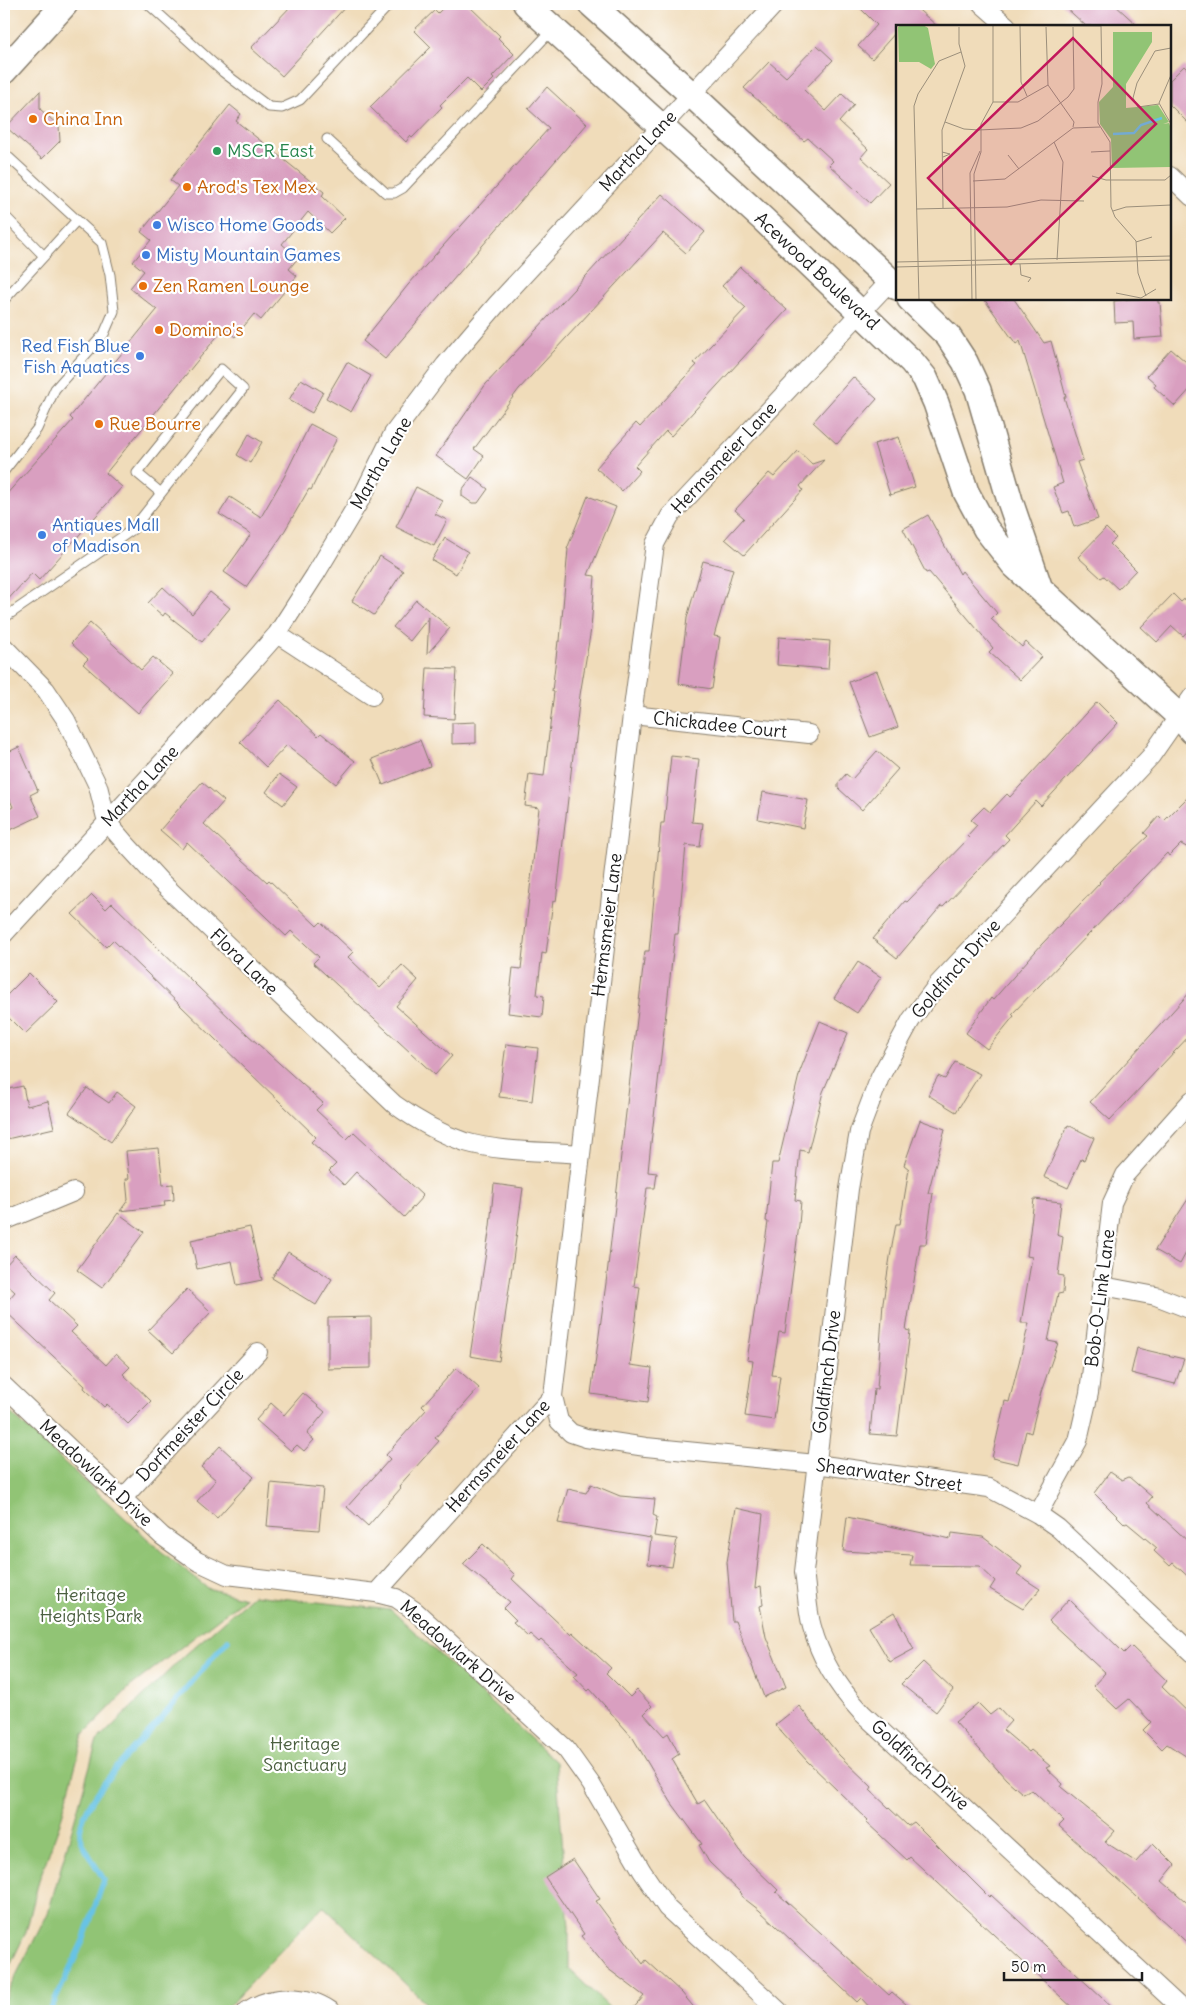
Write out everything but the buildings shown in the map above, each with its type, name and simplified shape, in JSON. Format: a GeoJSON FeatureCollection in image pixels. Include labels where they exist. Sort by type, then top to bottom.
{"type":"FeatureCollection","features":[{"type":"Feature","properties":{"kind":"street"},"geometry":{"type":"LineString","coordinates":[[4,71],[65,4]]}},
{"type":"Feature","properties":{"kind":"street","name":"Acewood Boulevard"},"geometry":{"type":"LineString","coordinates":[[526,4],[764,220],[891,341],[925,378],[936,403],[966,492],[986,529],[1014,565],[1188,715]]}},
{"type":"Feature","properties":{"kind":"street"},"geometry":{"type":"LineString","coordinates":[[591,4],[691,94],[894,284]]}},
{"type":"Feature","properties":{"kind":"street","name":"Martha Lane"},"geometry":{"type":"LineString","coordinates":[[4,934],[277,634],[358,503],[393,434],[434,380],[497,304],[775,4]]}},
{"type":"Feature","properties":{"kind":"street"},"geometry":{"type":"LineString","coordinates":[[982,4],[1006,25]]}},
{"type":"Feature","properties":{"kind":"street"},"geometry":{"type":"LineString","coordinates":[[1171,177],[1192,197]]}},
{"type":"Feature","properties":{"kind":"street","name":"Hermsmeier Lane"},"geometry":{"type":"LineString","coordinates":[[376,1592],[553,1396],[632,715],[655,544],[670,516],[861,312],[894,284]]}},
{"type":"Feature","properties":{"kind":"street","name":"Acewood Boulevard"},"geometry":{"type":"LineString","coordinates":[[911,300],[948,336],[965,362],[978,390],[1010,501],[1040,588]]}},
{"type":"Feature","properties":{"kind":"street"},"geometry":{"type":"LineString","coordinates":[[277,634],[372,696]]}},
{"type":"Feature","properties":{"kind":"street","name":"Flora Lane"},"geometry":{"type":"LineString","coordinates":[[4,647],[46,690],[66,720],[98,786],[107,822],[162,882],[372,1084],[418,1122],[472,1143],[580,1154]]}},
{"type":"Feature","properties":{"kind":"street","name":"Chickadee Court"},"geometry":{"type":"LineString","coordinates":[[632,715],[809,734]]}},
{"type":"Feature","properties":{"kind":"street","name":"Goldfinch Drive"},"geometry":{"type":"LineString","coordinates":[[1184,2011],[862,1713],[841,1690],[827,1666],[811,1626],[804,1572],[849,1189],[858,1132],[880,1077],[899,1039],[938,984],[1188,715]]}},
{"type":"Feature","properties":{"kind":"street","name":"Bob-O-Link Lane"},"geometry":{"type":"LineString","coordinates":[[1038,1514],[1078,1441],[1089,1393],[1112,1204],[1125,1175],[1192,1100]]}},
{"type":"Feature","properties":{"kind":"street"},"geometry":{"type":"LineString","coordinates":[[4,1222],[74,1192]]}},
{"type":"Feature","properties":{"kind":"street"},"geometry":{"type":"LineString","coordinates":[[1103,1286],[1156,1296],[1192,1310]]}},
{"type":"Feature","properties":{"kind":"street","name":"Dorfmeister Circle"},"geometry":{"type":"LineString","coordinates":[[123,1498],[258,1352]]}},
{"type":"Feature","properties":{"kind":"street","name":"Meadowlark Drive"},"geometry":{"type":"LineString","coordinates":[[4,1386],[162,1536],[197,1561],[227,1575],[376,1592],[396,1598],[415,1611],[566,1749],[591,1784],[642,1871],[667,1908],[779,2011]]}},
{"type":"Feature","properties":{"kind":"street","name":"Shearwater Street"},"geometry":{"type":"LineString","coordinates":[[553,1396],[556,1415],[564,1427],[571,1433],[586,1438],[675,1450],[816,1464],[989,1488],[1038,1514],[1058,1528],[1192,1653]]}},
{"type":"Feature","properties":{"kind":"street"},"geometry":{"type":"LineString","coordinates":[[247,2011],[262,2003],[294,1998],[323,2005],[331,2011]]}},
{"type":"Feature","properties":{"kind":"lane"},"geometry":{"type":"LineString","coordinates":[[148,4],[223,72],[269,107],[282,108],[300,100],[390,4]]}},
{"type":"Feature","properties":{"kind":"lane"},"geometry":{"type":"LineString","coordinates":[[327,139],[386,193],[394,193],[403,188],[553,29]]}},
{"type":"Feature","properties":{"kind":"lane"},"geometry":{"type":"LineString","coordinates":[[4,153],[102,243],[110,275],[114,311],[104,334],[55,389],[36,429],[4,471]]}},
{"type":"Feature","properties":{"kind":"lane"},"geometry":{"type":"LineString","coordinates":[[4,215],[44,256]]}},
{"type":"Feature","properties":{"kind":"lane"},"geometry":{"type":"LineString","coordinates":[[5,294],[77,220]]}},
{"type":"Feature","properties":{"kind":"lane"},"geometry":{"type":"LineString","coordinates":[[4,618],[132,530],[243,389],[221,369],[137,473],[161,493]]}},
{"type":"Feature","properties":{"kind":"green space","name":"Heritage Heights Park"},"geometry":{"type":"Polygon","coordinates":[[[4,1407],[162,1552],[207,1588],[245,1598],[131,1686],[84,1734],[60,1823],[39,1880],[26,1932],[4,1978],[4,1407]]]}},
{"type":"Feature","properties":{"kind":"green space","name":"Heritage Sanctuary"},"geometry":{"type":"Polygon","coordinates":[[[253,1595],[391,1610],[556,1762],[569,1927],[569,1969],[613,2011],[434,2011],[323,1906],[224,2011],[4,2011],[4,1999],[48,1913],[97,1741],[184,1656],[253,1595]]]}},
{"type":"Feature","properties":{"kind":"waterway"},"geometry":{"type":"LineString","coordinates":[[50,2011],[83,1941],[104,1880],[86,1850],[80,1833],[83,1819],[90,1804],[126,1757],[228,1640]]}},
{"type":"Feature","properties":{"kind":"place","name":"China Inn"},"geometry":{"type":"Point","coordinates":[33,119]}},
{"type":"Feature","properties":{"kind":"place","name":"MSCR East"},"geometry":{"type":"Point","coordinates":[217,151]}},
{"type":"Feature","properties":{"kind":"place","name":"Arod's Tex Mex"},"geometry":{"type":"Point","coordinates":[187,187]}},
{"type":"Feature","properties":{"kind":"place","name":"Wisco Home Goods"},"geometry":{"type":"Point","coordinates":[157,225]}},
{"type":"Feature","properties":{"kind":"place","name":"Misty Mountain Games"},"geometry":{"type":"Point","coordinates":[146,255]}},
{"type":"Feature","properties":{"kind":"place","name":"Zen Ramen Lounge"},"geometry":{"type":"Point","coordinates":[143,286]}},
{"type":"Feature","properties":{"kind":"place","name":"Domino's"},"geometry":{"type":"Point","coordinates":[159,330]}},
{"type":"Feature","properties":{"kind":"place","name":"Red Fish Blue Fish Aquatics"},"geometry":{"type":"Point","coordinates":[140,356]}},
{"type":"Feature","properties":{"kind":"place","name":"Rue Bourre"},"geometry":{"type":"Point","coordinates":[99,424]}},
{"type":"Feature","properties":{"kind":"place","name":"Antiques Mall of Madison"},"geometry":{"type":"Point","coordinates":[42,535]}}]}
